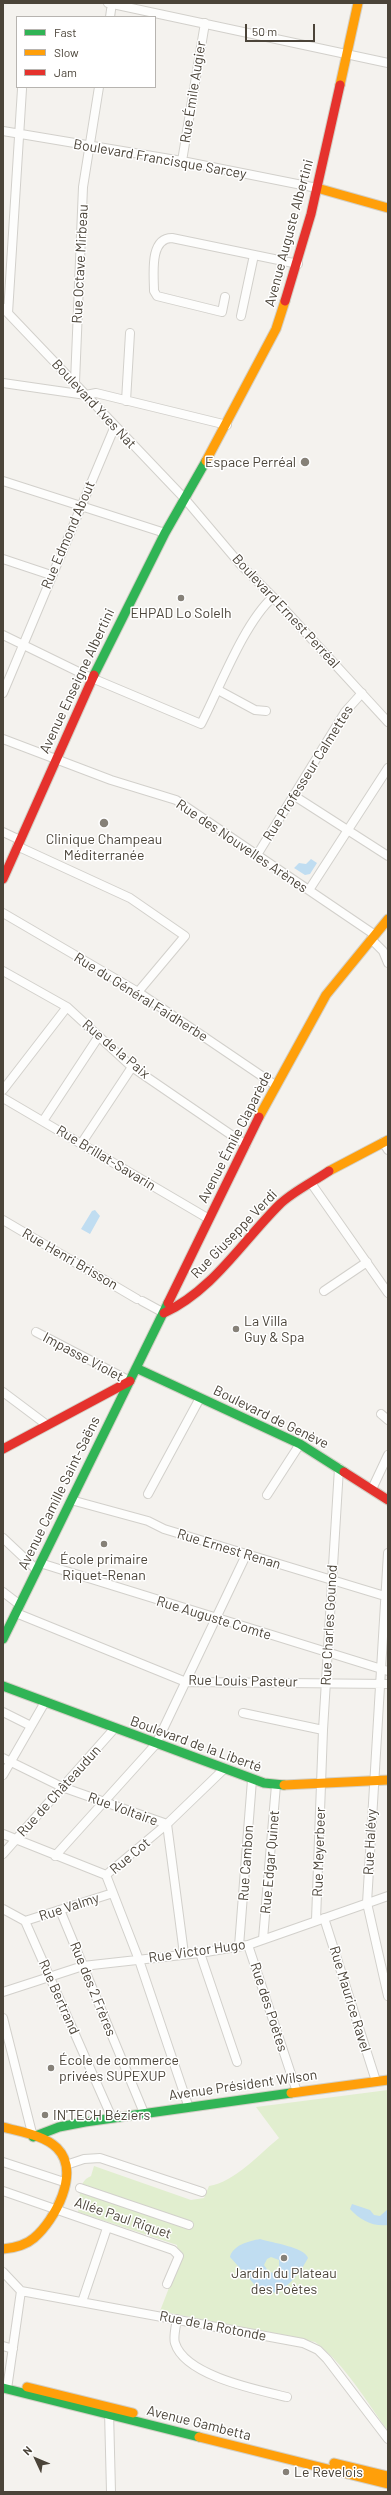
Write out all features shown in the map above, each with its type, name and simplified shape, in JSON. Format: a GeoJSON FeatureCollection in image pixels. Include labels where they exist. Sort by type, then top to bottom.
{"type":"FeatureCollection","features":[{"type":"Feature","properties":{"kind":"street"},"geometry":{"type":"LineString","coordinates":[[110,16],[110,3],[388,63]]}},
{"type":"Feature","properties":{"kind":"street","name":"Avenue Auguste Albertini"},"geometry":{"type":"LineString","coordinates":[[185,499],[228,426],[276,329],[298,264],[317,188],[358,3]]}},
{"type":"Feature","properties":{"kind":"street","name":"Rue Émile Augier"},"geometry":{"type":"LineString","coordinates":[[182,161],[204,23]]}},
{"type":"Feature","properties":{"kind":"street","name":"Rue Octave Mirbeau"},"geometry":{"type":"LineString","coordinates":[[75,382],[83,187],[91,146],[99,88]]}},
{"type":"Feature","properties":{"kind":"street"},"geometry":{"type":"LineString","coordinates":[[5,310],[22,89]]}},
{"type":"Feature","properties":{"kind":"street","name":"Boulevard Francisque Sarcey"},"geometry":{"type":"LineString","coordinates":[[3,131],[182,161],[317,188]]}},
{"type":"Feature","properties":{"kind":"street"},"geometry":{"type":"LineString","coordinates":[[317,188],[388,208]]}},
{"type":"Feature","properties":{"kind":"street"},"geometry":{"type":"LineString","coordinates":[[225,296],[222,312],[157,296],[154,291],[156,250],[159,243],[163,240],[172,238],[298,264]]}},
{"type":"Feature","properties":{"kind":"street"},"geometry":{"type":"LineString","coordinates":[[241,316],[254,255]]}},
{"type":"Feature","properties":{"kind":"street","name":"Boulevard Yves Nat"},"geometry":{"type":"LineString","coordinates":[[5,310],[185,499]]}},
{"type":"Feature","properties":{"kind":"street"},"geometry":{"type":"LineString","coordinates":[[126,401],[130,333]]}},
{"type":"Feature","properties":{"kind":"street"},"geometry":{"type":"LineString","coordinates":[[3,384],[86,394],[96,393],[228,426]]}},
{"type":"Feature","properties":{"kind":"street","name":"Rue Edmond About"},"geometry":{"type":"LineString","coordinates":[[3,693],[114,426]]}},
{"type":"Feature","properties":{"kind":"street"},"geometry":{"type":"LineString","coordinates":[[3,481],[165,533]]}},
{"type":"Feature","properties":{"kind":"street","name":"Avenue Enseigne Albertini"},"geometry":{"type":"LineString","coordinates":[[3,878],[92,678],[165,533],[185,499]]}},
{"type":"Feature","properties":{"kind":"street","name":"Boulevard Ernest Perréal"},"geometry":{"type":"LineString","coordinates":[[185,499],[240,564],[273,597],[388,722]]}},
{"type":"Feature","properties":{"kind":"street"},"geometry":{"type":"LineString","coordinates":[[3,559],[51,575]]}},
{"type":"Feature","properties":{"kind":"street"},"geometry":{"type":"LineString","coordinates":[[3,635],[92,678],[201,724],[250,625],[263,606],[273,597]]}},
{"type":"Feature","properties":{"kind":"street"},"geometry":{"type":"LineString","coordinates":[[218,690],[255,710],[266,711]]}},
{"type":"Feature","properties":{"kind":"street","name":"Rue Professeur Calmettes"},"geometry":{"type":"LineString","coordinates":[[257,855],[348,707],[362,693]]}},
{"type":"Feature","properties":{"kind":"street","name":"Rue des Nouvelles Arènes"},"geometry":{"type":"LineString","coordinates":[[3,739],[55,760],[176,800],[310,890],[373,937],[383,951],[388,963]]}},
{"type":"Feature","properties":{"kind":"street"},"geometry":{"type":"LineString","coordinates":[[310,890],[388,768]]}},
{"type":"Feature","properties":{"kind":"street"},"geometry":{"type":"LineString","coordinates":[[293,795],[388,856]]}},
{"type":"Feature","properties":{"kind":"street"},"geometry":{"type":"LineString","coordinates":[[3,832],[19,843],[130,898],[185,936],[138,992]]}},
{"type":"Feature","properties":{"kind":"street","name":"Rue du Général Faidherbe"},"geometry":{"type":"LineString","coordinates":[[3,913],[138,992],[275,1086]]}},
{"type":"Feature","properties":{"kind":"street","name":"Avenue Émile Claparède"},"geometry":{"type":"LineString","coordinates":[[130,1381],[275,1086],[326,995],[388,919]]}},
{"type":"Feature","properties":{"kind":"street","name":"Rue de la Paix"},"geometry":{"type":"LineString","coordinates":[[3,971],[66,1007],[132,1067],[246,1145]]}},
{"type":"Feature","properties":{"kind":"street"},"geometry":{"type":"LineString","coordinates":[[3,1090],[66,1007]]}},
{"type":"Feature","properties":{"kind":"street"},"geometry":{"type":"LineString","coordinates":[[43,1121],[99,1036]]}},
{"type":"Feature","properties":{"kind":"street"},"geometry":{"type":"LineString","coordinates":[[81,1144],[132,1067]]}},
{"type":"Feature","properties":{"kind":"street","name":"Rue Brillat-Savarin"},"geometry":{"type":"LineString","coordinates":[[3,1098],[209,1219]]}},
{"type":"Feature","properties":{"kind":"street","name":"Rue Giuseppe Verdi"},"geometry":{"type":"LineString","coordinates":[[164,1313],[183,1304],[213,1279],[280,1204],[337,1166],[386,1144]]}},
{"type":"Feature","properties":{"kind":"street"},"geometry":{"type":"LineString","coordinates":[[311,1183],[388,1293]]}},
{"type":"Feature","properties":{"kind":"street","name":"Rue Henri Brisson"},"geometry":{"type":"LineString","coordinates":[[3,1220],[164,1313]]}},
{"type":"Feature","properties":{"kind":"street"},"geometry":{"type":"LineString","coordinates":[[324,1291],[367,1262]]}},
{"type":"Feature","properties":{"kind":"street","name":"Impasse Violet"},"geometry":{"type":"LineString","coordinates":[[36,1332],[130,1381]]}},
{"type":"Feature","properties":{"kind":"street","name":"Boulevard de Genève"},"geometry":{"type":"LineString","coordinates":[[136,1368],[300,1444],[388,1500]]}},
{"type":"Feature","properties":{"kind":"street"},"geometry":{"type":"LineString","coordinates":[[4,1446],[130,1381]]}},
{"type":"Feature","properties":{"kind":"street","name":"Avenue Camille Saint-Saëns"},"geometry":{"type":"LineString","coordinates":[[3,1639],[130,1381]]}},
{"type":"Feature","properties":{"kind":"street"},"geometry":{"type":"LineString","coordinates":[[3,1392],[47,1425]]}},
{"type":"Feature","properties":{"kind":"street"},"geometry":{"type":"LineString","coordinates":[[148,1494],[200,1398]]}},
{"type":"Feature","properties":{"kind":"street"},"geometry":{"type":"LineString","coordinates":[[381,1414],[388,1420]]}},
{"type":"Feature","properties":{"kind":"street"},"geometry":{"type":"LineString","coordinates":[[267,1495],[300,1444]]}},
{"type":"Feature","properties":{"kind":"street"},"geometry":{"type":"LineString","coordinates":[[372,1489],[388,1455]]}},
{"type":"Feature","properties":{"kind":"street","name":"Rue Charles Gounod"},"geometry":{"type":"LineString","coordinates":[[321,1783],[338,1468]]}},
{"type":"Feature","properties":{"kind":"street","name":"Rue Ernest Renan"},"geometry":{"type":"LineString","coordinates":[[71,1500],[148,1521],[164,1529],[386,1597]]}},
{"type":"Feature","properties":{"kind":"street"},"geometry":{"type":"LineString","coordinates":[[3,1538],[39,1567]]}},
{"type":"Feature","properties":{"kind":"street","name":"Rue Halévy"},"geometry":{"type":"LineString","coordinates":[[388,1553],[384,1684],[373,1781],[367,1903],[388,1996]]}},
{"type":"Feature","properties":{"kind":"street"},"geometry":{"type":"LineString","coordinates":[[55,1856],[156,1744],[247,1554]]}},
{"type":"Feature","properties":{"kind":"street","name":"Rue Auguste Comte"},"geometry":{"type":"LineString","coordinates":[[39,1567],[384,1670]]}},
{"type":"Feature","properties":{"kind":"street","name":"Rue Louis Pasteur"},"geometry":{"type":"LineString","coordinates":[[3,1592],[18,1609],[186,1682],[384,1684]]}},
{"type":"Feature","properties":{"kind":"street","name":"Boulevard de la Liberté"},"geometry":{"type":"LineString","coordinates":[[3,1686],[252,1780],[276,1785],[388,1780]]}},
{"type":"Feature","properties":{"kind":"street"},"geometry":{"type":"LineString","coordinates":[[3,1775],[7,1760],[31,1726],[45,1702]]}},
{"type":"Feature","properties":{"kind":"street"},"geometry":{"type":"LineString","coordinates":[[3,1712],[31,1726]]}},
{"type":"Feature","properties":{"kind":"street"},"geometry":{"type":"LineString","coordinates":[[243,1713],[323,1730]]}},
{"type":"Feature","properties":{"kind":"street","name":"Rue de Châteaudun"},"geometry":{"type":"LineString","coordinates":[[3,1854],[114,1729]]}},
{"type":"Feature","properties":{"kind":"street","name":"Rue Voltaire"},"geometry":{"type":"LineString","coordinates":[[7,1760],[62,1787],[167,1824],[184,1954]]}},
{"type":"Feature","properties":{"kind":"street","name":"Rue Cot"},"geometry":{"type":"LineString","coordinates":[[106,1875],[167,1824],[223,1770]]}},
{"type":"Feature","properties":{"kind":"street","name":"Rue Cambon"},"geometry":{"type":"LineString","coordinates":[[239,1946],[252,1780]]}},
{"type":"Feature","properties":{"kind":"street","name":"Rue Meyerbeer"},"geometry":{"type":"LineString","coordinates":[[316,1920],[321,1783]]}},
{"type":"Feature","properties":{"kind":"street","name":"Rue Edgar Quinet"},"geometry":{"type":"LineString","coordinates":[[263,1939],[276,1785]]}},
{"type":"Feature","properties":{"kind":"street"},"geometry":{"type":"LineString","coordinates":[[3,1834],[55,1856],[106,1875],[139,1960],[189,2108]]}},
{"type":"Feature","properties":{"kind":"street","name":"Rue Valmy"},"geometry":{"type":"LineString","coordinates":[[26,1921],[113,1893]]}},
{"type":"Feature","properties":{"kind":"street","name":"Rue Victor Hugo"},"geometry":{"type":"LineString","coordinates":[[3,1992],[83,1966],[200,1953],[248,1944],[388,1896]]}},
{"type":"Feature","properties":{"kind":"street"},"geometry":{"type":"LineString","coordinates":[[3,1909],[26,1921]]}},
{"type":"Feature","properties":{"kind":"street","name":"Rue des 2 Frères"},"geometry":{"type":"LineString","coordinates":[[60,1910],[144,2113]]}},
{"type":"Feature","properties":{"kind":"street","name":"Rue Maurice Ravel"},"geometry":{"type":"LineString","coordinates":[[324,1918],[376,2081]]}},
{"type":"Feature","properties":{"kind":"street","name":"Rue Bertrand"},"geometry":{"type":"LineString","coordinates":[[26,1921],[112,2118]]}},
{"type":"Feature","properties":{"kind":"street","name":"Rue des Poètes"},"geometry":{"type":"LineString","coordinates":[[248,1944],[296,2092]]}},
{"type":"Feature","properties":{"kind":"street"},"geometry":{"type":"LineString","coordinates":[[200,1953],[237,2062]]}},
{"type":"Feature","properties":{"kind":"street"},"geometry":{"type":"LineString","coordinates":[[3,2018],[6,2042],[33,2137]]}},
{"type":"Feature","properties":{"kind":"street","name":"Avenue Président Wilson"},"geometry":{"type":"LineString","coordinates":[[33,2137],[59,2127],[112,2118],[388,2080]]}},
{"type":"Feature","properties":{"kind":"street"},"geometry":{"type":"LineString","coordinates":[[3,2127],[33,2137],[56,2147]]}},
{"type":"Feature","properties":{"kind":"street"},"geometry":{"type":"LineString","coordinates":[[3,2249],[24,2244],[35,2237],[48,2223],[55,2209],[67,2174],[66,2165],[56,2147],[55,2139],[59,2127]]}},
{"type":"Feature","properties":{"kind":"street"},"geometry":{"type":"LineString","coordinates":[[66,2165],[84,2159],[100,2158],[202,2192]]}},
{"type":"Feature","properties":{"kind":"street"},"geometry":{"type":"LineString","coordinates":[[3,2162],[64,2182]]}},
{"type":"Feature","properties":{"kind":"street"},"geometry":{"type":"LineString","coordinates":[[80,2188],[189,2225]]}},
{"type":"Feature","properties":{"kind":"street","name":"Allée Paul Riquet"},"geometry":{"type":"LineString","coordinates":[[3,2191],[173,2250],[179,2256],[167,2284]]}},
{"type":"Feature","properties":{"kind":"street"},"geometry":{"type":"LineString","coordinates":[[82,2302],[107,2228]]}},
{"type":"Feature","properties":{"kind":"street"},"geometry":{"type":"LineString","coordinates":[[3,2273],[21,2291],[13,2349],[5,2385]]}},
{"type":"Feature","properties":{"kind":"street","name":"Rue de la Rotonde"},"geometry":{"type":"LineString","coordinates":[[21,2291],[177,2319],[303,2344],[318,2350],[337,2370],[388,2438]]}},
{"type":"Feature","properties":{"kind":"street"},"geometry":{"type":"LineString","coordinates":[[177,2319],[174,2342],[179,2352],[192,2365],[244,2387],[287,2397]]}},
{"type":"Feature","properties":{"kind":"street"},"geometry":{"type":"LineString","coordinates":[[3,2346],[13,2349]]}},
{"type":"Feature","properties":{"kind":"street","name":"Avenue Gambetta"},"geometry":{"type":"LineString","coordinates":[[5,2385],[288,2456],[388,2484]]}},
{"type":"Feature","properties":{"kind":"street"},"geometry":{"type":"LineString","coordinates":[[109,2412],[111,2492]]}},
{"type":"Feature","properties":{"kind":"street","name":"Avenue Gambetta"},"geometry":{"type":"LineString","coordinates":[[288,2456],[388,2476]]}},
{"type":"Feature","properties":{"kind":"green space","name":"Jardin du Plateau des Poètes"},"geometry":{"type":"Polygon","coordinates":[[[388,2090],[388,2431],[363,2395],[336,2361],[315,2342],[160,2311],[179,2262],[177,2245],[78,2212],[81,2187],[86,2179],[91,2176],[94,2166],[191,2200],[204,2198],[209,2186],[228,2179],[237,2173],[279,2138],[256,2107],[388,2090]]]}},
{"type":"Feature","properties":{"kind":"water"},"geometry":{"type":"Polygon","coordinates":[[[311,859],[317,863],[310,874],[305,875],[294,868],[299,863],[306,864],[311,859]]]}},
{"type":"Feature","properties":{"kind":"water"},"geometry":{"type":"Polygon","coordinates":[[[95,1210],[100,1216],[90,1234],[81,1229],[92,1211],[95,1210]]]}},
{"type":"Feature","properties":{"kind":"water"},"geometry":{"type":"Polygon","coordinates":[[[352,2204],[370,2210],[374,2215],[380,2216],[388,2209],[388,2225],[377,2225],[367,2222],[350,2209],[352,2204]]]}},
{"type":"Feature","properties":{"kind":"water"},"geometry":{"type":"Polygon","coordinates":[[[260,2239],[295,2248],[306,2254],[308,2258],[300,2271],[289,2284],[276,2292],[261,2292],[230,2257],[234,2249],[246,2242],[260,2239]],[[271,2257],[267,2259],[264,2265],[269,2272],[274,2273],[279,2269],[279,2260],[271,2257]]]}},
{"type":"Feature","properties":{"kind":"traffic: fast"},"geometry":{"type":"LineString","coordinates":[[94,675],[165,533],[206,461]]}},
{"type":"Feature","properties":{"kind":"traffic: fast"},"geometry":{"type":"LineString","coordinates":[[3,1639],[168,1303]]}},
{"type":"Feature","properties":{"kind":"traffic: fast"},"geometry":{"type":"LineString","coordinates":[[136,1368],[300,1444],[344,1472]]}},
{"type":"Feature","properties":{"kind":"traffic: fast"},"geometry":{"type":"LineString","coordinates":[[3,1686],[264,1783],[284,1785]]}},
{"type":"Feature","properties":{"kind":"traffic: fast"},"geometry":{"type":"LineString","coordinates":[[33,2137],[59,2127],[85,2122],[291,2093]]}},
{"type":"Feature","properties":{"kind":"traffic: fast"},"geometry":{"type":"LineString","coordinates":[[3,2388],[199,2437]]}},
{"type":"Feature","properties":{"kind":"traffic: slow"},"geometry":{"type":"LineString","coordinates":[[340,85],[358,3]]}},
{"type":"Feature","properties":{"kind":"traffic: slow"},"geometry":{"type":"LineString","coordinates":[[317,188],[388,208]]}},
{"type":"Feature","properties":{"kind":"traffic: slow"},"geometry":{"type":"LineString","coordinates":[[206,461],[276,329],[285,301]]}},
{"type":"Feature","properties":{"kind":"traffic: slow"},"geometry":{"type":"LineString","coordinates":[[259,1117],[326,995],[388,919]]}},
{"type":"Feature","properties":{"kind":"traffic: slow"},"geometry":{"type":"LineString","coordinates":[[329,1171],[388,1140]]}},
{"type":"Feature","properties":{"kind":"traffic: slow"},"geometry":{"type":"LineString","coordinates":[[284,1785],[388,1780]]}},
{"type":"Feature","properties":{"kind":"traffic: slow"},"geometry":{"type":"LineString","coordinates":[[291,2093],[388,2080]]}},
{"type":"Feature","properties":{"kind":"traffic: slow"},"geometry":{"type":"LineString","coordinates":[[3,2127],[32,2134],[52,2144],[64,2158],[66,2170],[66,2182],[62,2195],[50,2220],[42,2230],[27,2243],[16,2247],[3,2249]]}},
{"type":"Feature","properties":{"kind":"traffic: slow"},"geometry":{"type":"LineString","coordinates":[[27,2387],[133,2413]]}},
{"type":"Feature","properties":{"kind":"traffic: slow"},"geometry":{"type":"LineString","coordinates":[[199,2437],[388,2484]]}},
{"type":"Feature","properties":{"kind":"traffic: slow"},"geometry":{"type":"LineString","coordinates":[[334,2463],[388,2476]]}},
{"type":"Feature","properties":{"kind":"traffic: jam"},"geometry":{"type":"LineString","coordinates":[[285,301],[311,214],[340,85]]}},
{"type":"Feature","properties":{"kind":"traffic: jam"},"geometry":{"type":"LineString","coordinates":[[3,879],[94,675]]}},
{"type":"Feature","properties":{"kind":"traffic: jam"},"geometry":{"type":"LineString","coordinates":[[168,1303],[259,1117]]}},
{"type":"Feature","properties":{"kind":"traffic: jam"},"geometry":{"type":"LineString","coordinates":[[164,1313],[197,1292],[212,1279],[284,1200],[329,1171]]}},
{"type":"Feature","properties":{"kind":"traffic: jam"},"geometry":{"type":"LineString","coordinates":[[3,1449],[130,1381]]}},
{"type":"Feature","properties":{"kind":"traffic: jam"},"geometry":{"type":"LineString","coordinates":[[344,1472],[388,1500]]}},
{"type":"Feature","properties":{"kind":"place","name":"Espace Perréal"},"geometry":{"type":"Point","coordinates":[305,462]}},
{"type":"Feature","properties":{"kind":"place","name":"EHPAD Lo Solelh"},"geometry":{"type":"Point","coordinates":[181,598]}},
{"type":"Feature","properties":{"kind":"place","name":"Clinique Champeau Méditerranée"},"geometry":{"type":"Point","coordinates":[104,823]}},
{"type":"Feature","properties":{"kind":"place","name":"La Villa Guy & Spa"},"geometry":{"type":"Point","coordinates":[236,1329]}},
{"type":"Feature","properties":{"kind":"place","name":"École primaire Riquet-Renan"},"geometry":{"type":"Point","coordinates":[104,1544]}},
{"type":"Feature","properties":{"kind":"place","name":"École de commerce privées SUPEXUP"},"geometry":{"type":"Point","coordinates":[51,2068]}},
{"type":"Feature","properties":{"kind":"place","name":"IN'TECH Béziers"},"geometry":{"type":"Point","coordinates":[45,2115]}},
{"type":"Feature","properties":{"kind":"place","name":"Jardin du Plateau des Poètes"},"geometry":{"type":"Point","coordinates":[284,2258]}},
{"type":"Feature","properties":{"kind":"place","name":"Le Revelois"},"geometry":{"type":"Point","coordinates":[286,2472]}}]}
